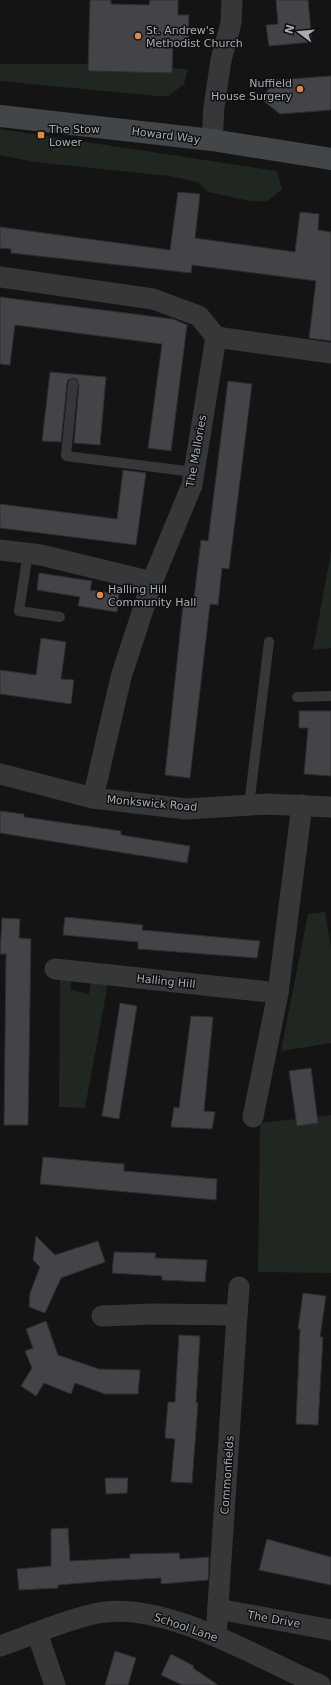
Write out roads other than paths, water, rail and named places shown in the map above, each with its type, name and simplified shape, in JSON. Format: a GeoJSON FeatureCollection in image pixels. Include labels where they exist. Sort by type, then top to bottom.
{"type":"FeatureCollection","features":[{"type":"Feature","properties":{"kind":"street"},"geometry":{"type":"LineString","coordinates":[[212,140],[214,107],[221,60],[231,23],[232,0]]}},
{"type":"Feature","properties":{"kind":"street","name":"Howard Way"},"geometry":{"type":"LineString","coordinates":[[0,116],[212,140],[331,159]]}},
{"type":"Feature","properties":{"kind":"street"},"geometry":{"type":"LineString","coordinates":[[0,277],[153,299],[199,316],[216,337],[331,353]]}},
{"type":"Feature","properties":{"kind":"street","name":"The Mallories"},"geometry":{"type":"LineString","coordinates":[[93,798],[121,677],[152,582],[192,485],[216,337]]}},
{"type":"Feature","properties":{"kind":"street"},"geometry":{"type":"LineString","coordinates":[[0,550],[40,555],[152,582]]}},
{"type":"Feature","properties":{"kind":"street","name":"Monkswick Road"},"geometry":{"type":"LineString","coordinates":[[0,774],[93,798],[186,809],[249,805],[302,805],[331,807]]}},
{"type":"Feature","properties":{"kind":"street"},"geometry":{"type":"LineString","coordinates":[[253,1117],[278,993],[302,805]]}},
{"type":"Feature","properties":{"kind":"street","name":"Halling Hill"},"geometry":{"type":"LineString","coordinates":[[55,969],[278,993]]}},
{"type":"Feature","properties":{"kind":"street","name":"Commonfields"},"geometry":{"type":"LineString","coordinates":[[216,1636],[239,1287]]}},
{"type":"Feature","properties":{"kind":"street"},"geometry":{"type":"LineString","coordinates":[[102,1316],[153,1314],[237,1315]]}},
{"type":"Feature","properties":{"kind":"street","name":"The Drive"},"geometry":{"type":"LineString","coordinates":[[218,1609],[331,1630]]}},
{"type":"Feature","properties":{"kind":"street","name":"School Lane"},"geometry":{"type":"LineString","coordinates":[[0,1646],[71,1620],[99,1613],[129,1611],[158,1616],[216,1636],[320,1685]]}},
{"type":"Feature","properties":{"kind":"street"},"geometry":{"type":"LineString","coordinates":[[37,1633],[55,1685]]}},
{"type":"Feature","properties":{"kind":"lane"},"geometry":{"type":"LineString","coordinates":[[73,384],[66,456],[194,472]]}},
{"type":"Feature","properties":{"kind":"lane"},"geometry":{"type":"LineString","coordinates":[[28,553],[19,612],[60,617]]}},
{"type":"Feature","properties":{"kind":"lane"},"geometry":{"type":"LineString","coordinates":[[249,805],[269,642]]}},
{"type":"Feature","properties":{"kind":"lane"},"geometry":{"type":"LineString","coordinates":[[297,697],[331,696]]}},
{"type":"Feature","properties":{"kind":"place","name":"St. Andrew's Methodist Church"},"geometry":{"type":"Point","coordinates":[138,36]}},
{"type":"Feature","properties":{"kind":"place","name":"Nuffield House Surgery"},"geometry":{"type":"Point","coordinates":[300,89]}},
{"type":"Feature","properties":{"kind":"place","name":"The Stow Lower"},"geometry":{"type":"Point","coordinates":[41,135]}},
{"type":"Feature","properties":{"kind":"place","name":"Halling Hill Community Hall"},"geometry":{"type":"Point","coordinates":[100,595]}}]}
